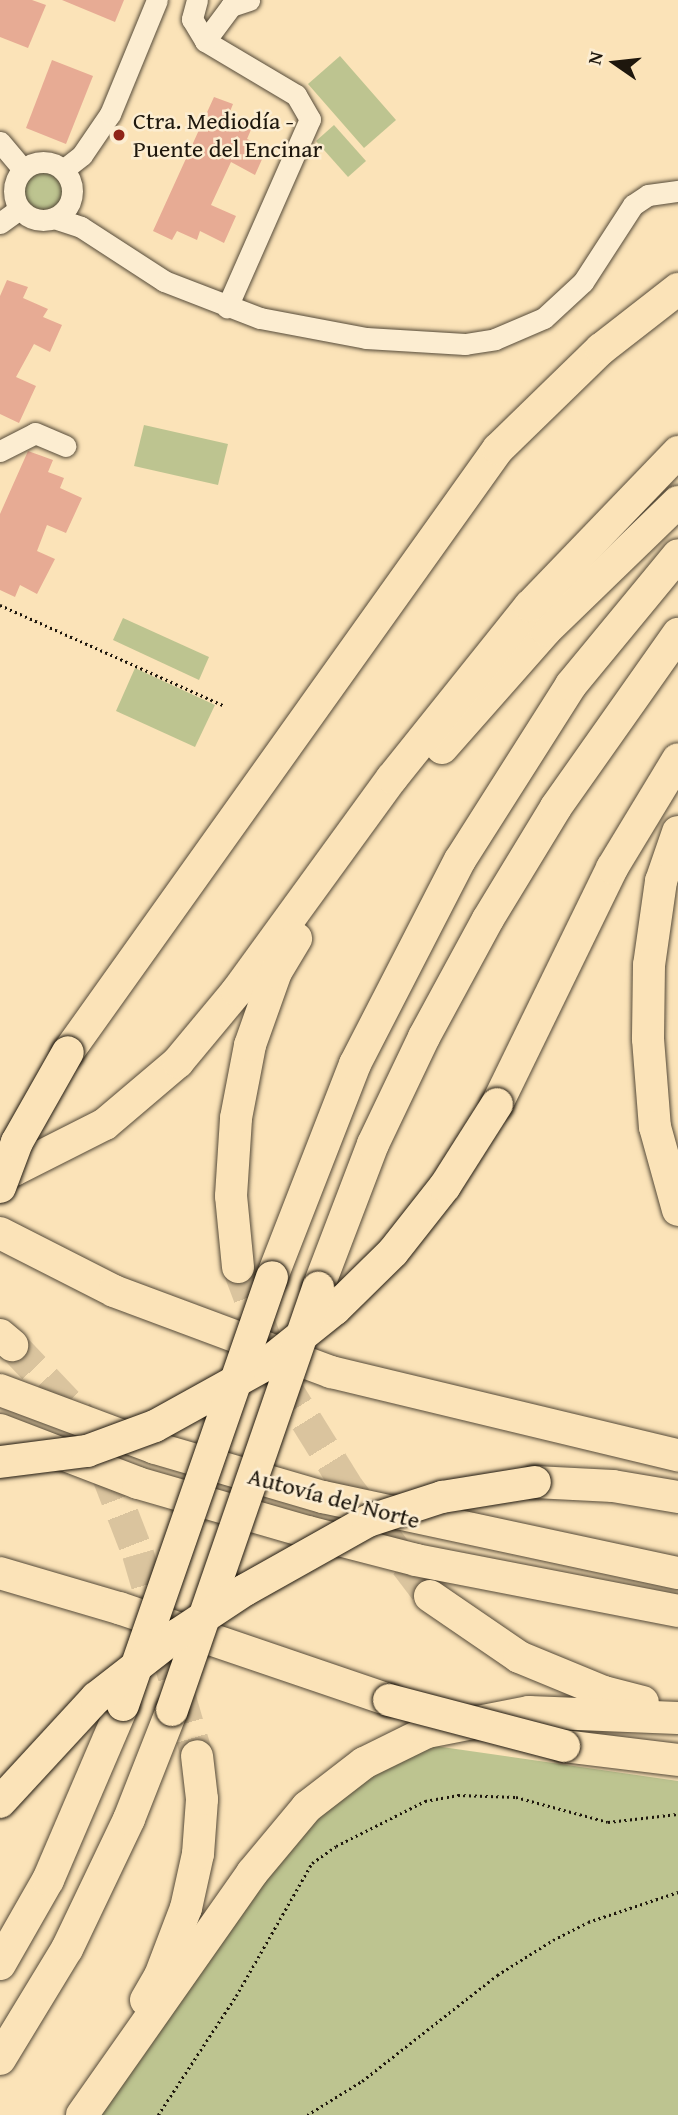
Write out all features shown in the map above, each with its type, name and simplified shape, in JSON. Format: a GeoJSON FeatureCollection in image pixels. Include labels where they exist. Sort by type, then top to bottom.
{"type":"FeatureCollection","features":[{"type":"Feature","properties":{"kind":"highway"},"geometry":{"type":"LineString","coordinates":[[0,1187],[17,1142],[68,1052],[498,449],[601,349],[678,289]]}},
{"type":"Feature","properties":{"kind":"highway"},"geometry":{"type":"LineString","coordinates":[[0,1171],[14,1170],[105,1124],[178,1062],[237,991],[391,778],[530,606],[678,452]]}},
{"type":"Feature","properties":{"kind":"highway"},"geometry":{"type":"LineString","coordinates":[[238,1267],[232,1196],[236,1118],[250,1045],[276,972],[326,891],[402,792],[546,630],[678,502]]}},
{"type":"Feature","properties":{"kind":"highway"},"geometry":{"type":"LineString","coordinates":[[0,1964],[54,1867],[123,1705],[272,1277],[355,1064],[460,860],[571,685],[678,555]]}},
{"type":"Feature","properties":{"kind":"highway"},"geometry":{"type":"LineString","coordinates":[[0,2059],[72,1938],[129,1818],[172,1710],[318,1288],[373,1144],[424,1037],[556,807],[678,634]]}},
{"type":"Feature","properties":{"kind":"highway"},"geometry":{"type":"LineString","coordinates":[[556,807],[581,790],[678,661]]}},
{"type":"Feature","properties":{"kind":"highway"},"geometry":{"type":"LineString","coordinates":[[0,1462],[87,1451],[143,1430],[202,1403],[265,1365],[335,1309],[393,1252],[445,1186],[497,1104],[612,868],[678,759]]}},
{"type":"Feature","properties":{"kind":"highway"},"geometry":{"type":"LineString","coordinates":[[678,832],[661,881],[649,965],[648,1039],[655,1127],[678,1210]]}},
{"type":"Feature","properties":{"kind":"highway"},"geometry":{"type":"LineString","coordinates":[[0,1233],[114,1290],[331,1373],[678,1455]]}},
{"type":"Feature","properties":{"kind":"highway","name":"Autovía del Norte"},"geometry":{"type":"LineString","coordinates":[[0,1390],[155,1448],[323,1497],[678,1573]]}},
{"type":"Feature","properties":{"kind":"highway","name":"Autovía del Norte"},"geometry":{"type":"LineString","coordinates":[[0,1430],[138,1483],[308,1532],[416,1560],[678,1611]]}},
{"type":"Feature","properties":{"kind":"highway"},"geometry":{"type":"LineString","coordinates":[[0,1802],[96,1698],[177,1635],[245,1590],[368,1521],[442,1497],[535,1482],[612,1486],[678,1497]]}},
{"type":"Feature","properties":{"kind":"highway"},"geometry":{"type":"LineString","coordinates":[[0,1573],[119,1608],[389,1700],[564,1746],[678,1760]]}},
{"type":"Feature","properties":{"kind":"highway"},"geometry":{"type":"LineString","coordinates":[[430,1595],[519,1657],[604,1692],[678,1711]]}},
{"type":"Feature","properties":{"kind":"highway"},"geometry":{"type":"LineString","coordinates":[[82,2115],[252,1872],[307,1807],[364,1763],[427,1732],[529,1712],[678,1718]]}},
{"type":"Feature","properties":{"kind":"highway"},"geometry":{"type":"LineString","coordinates":[[63,2115],[113,2056],[169,1953],[198,1854],[202,1799],[197,1756]]}},
{"type":"Feature","properties":{"kind":"street"},"geometry":{"type":"LineString","coordinates":[[63,170],[82,155],[110,114],[157,0]]}},
{"type":"Feature","properties":{"kind":"street"},"geometry":{"type":"LineString","coordinates":[[197,0],[192,19],[205,41],[296,95],[310,119],[227,307]]}},
{"type":"Feature","properties":{"kind":"street"},"geometry":{"type":"LineString","coordinates":[[205,41],[231,6],[248,0]]}},
{"type":"Feature","properties":{"kind":"street"},"geometry":{"type":"LineString","coordinates":[[0,142],[23,169]]}},
{"type":"Feature","properties":{"kind":"street"},"geometry":{"type":"LineString","coordinates":[[43,162],[63,170],[70,180],[62,211],[42,221],[19,209],[13,188],[23,169],[43,162]]}},
{"type":"Feature","properties":{"kind":"street"},"geometry":{"type":"LineString","coordinates":[[62,211],[81,227],[164,281],[227,307],[312,330],[434,344],[495,339],[544,318],[562,305],[583,282],[633,205],[648,195],[678,191]]}},
{"type":"Feature","properties":{"kind":"street"},"geometry":{"type":"LineString","coordinates":[[0,223],[19,209]]}},
{"type":"Feature","properties":{"kind":"street"},"geometry":{"type":"LineString","coordinates":[[0,451],[35,433],[65,446]]}},
{"type":"Feature","properties":{"kind":"path"},"geometry":{"type":"LineString","coordinates":[[0,606],[225,706]]}},
{"type":"Feature","properties":{"kind":"path"},"geometry":{"type":"LineString","coordinates":[[158,2115],[236,1996],[312,1863],[336,1846],[425,1801],[458,1795],[516,1797],[608,1822],[678,1814]]}},
{"type":"Feature","properties":{"kind":"path"},"geometry":{"type":"LineString","coordinates":[[307,2115],[362,2081],[497,1975],[553,1940],[587,1922],[678,1892]]}},
{"type":"Feature","properties":{"kind":"green space"},"geometry":{"type":"Polygon","coordinates":[[[340,56],[396,120],[364,148],[308,84],[340,56]]]}},
{"type":"Feature","properties":{"kind":"green space"},"geometry":{"type":"Polygon","coordinates":[[[334,125],[366,161],[348,177],[316,141],[334,125]]]}},
{"type":"Feature","properties":{"kind":"green space"},"geometry":{"type":"Polygon","coordinates":[[[43,171],[58,177],[64,192],[58,207],[43,213],[28,207],[22,192],[28,177],[43,171]]]}},
{"type":"Feature","properties":{"kind":"green space"},"geometry":{"type":"Polygon","coordinates":[[[144,425],[228,444],[218,485],[134,466],[144,425]]]}},
{"type":"Feature","properties":{"kind":"green space"},"geometry":{"type":"Polygon","coordinates":[[[123,618],[209,657],[199,680],[113,640],[123,618]]]}},
{"type":"Feature","properties":{"kind":"green space"},"geometry":{"type":"Polygon","coordinates":[[[135,668],[215,705],[195,747],[116,711],[135,668]]]}},
{"type":"Feature","properties":{"kind":"green space"},"geometry":{"type":"Polygon","coordinates":[[[428,1745],[678,1781],[678,2115],[93,2115],[140,2061],[271,1870],[322,1814],[372,1774],[428,1745]]]}},
{"type":"Feature","properties":{"kind":"building"},"geometry":{"type":"Polygon","coordinates":[[[0,0],[32,0],[46,5],[28,48],[0,37],[0,0]]]}},
{"type":"Feature","properties":{"kind":"building"},"geometry":{"type":"Polygon","coordinates":[[[62,0],[124,0],[115,22],[62,0]]]}},
{"type":"Feature","properties":{"kind":"building"},"geometry":{"type":"Polygon","coordinates":[[[52,60],[93,76],[66,144],[26,128],[52,60]]]}},
{"type":"Feature","properties":{"kind":"building"},"geometry":{"type":"Polygon","coordinates":[[[214,97],[233,104],[229,114],[253,125],[247,139],[267,148],[255,175],[231,162],[211,205],[236,216],[224,243],[200,231],[197,240],[177,231],[172,240],[153,231],[214,97]]]}},
{"type":"Feature","properties":{"kind":"building"},"geometry":{"type":"Polygon","coordinates":[[[7,280],[28,287],[23,298],[48,309],[43,317],[62,325],[50,352],[34,344],[16,377],[36,386],[19,423],[0,414],[0,296],[7,280]]]}},
{"type":"Feature","properties":{"kind":"building"},"geometry":{"type":"Polygon","coordinates":[[[28,451],[53,460],[48,472],[64,478],[60,488],[82,498],[66,533],[47,525],[37,551],[55,559],[37,594],[20,585],[15,597],[0,590],[0,514],[28,451]]]}},
{"type":"Feature","properties":{"kind":"tunnel"},"geometry":{"type":"LineString","coordinates":[[238,1267],[281,1380],[348,1488],[430,1596]]}},
{"type":"Feature","properties":{"kind":"tunnel"},"geometry":{"type":"LineString","coordinates":[[12,1345],[88,1425],[138,1554],[197,1756]]}},
{"type":"Feature","properties":{"kind":"place","name":"Ctra. Mediodía - Puente del Encinar"},"geometry":{"type":"Point","coordinates":[119,135]}}]}
